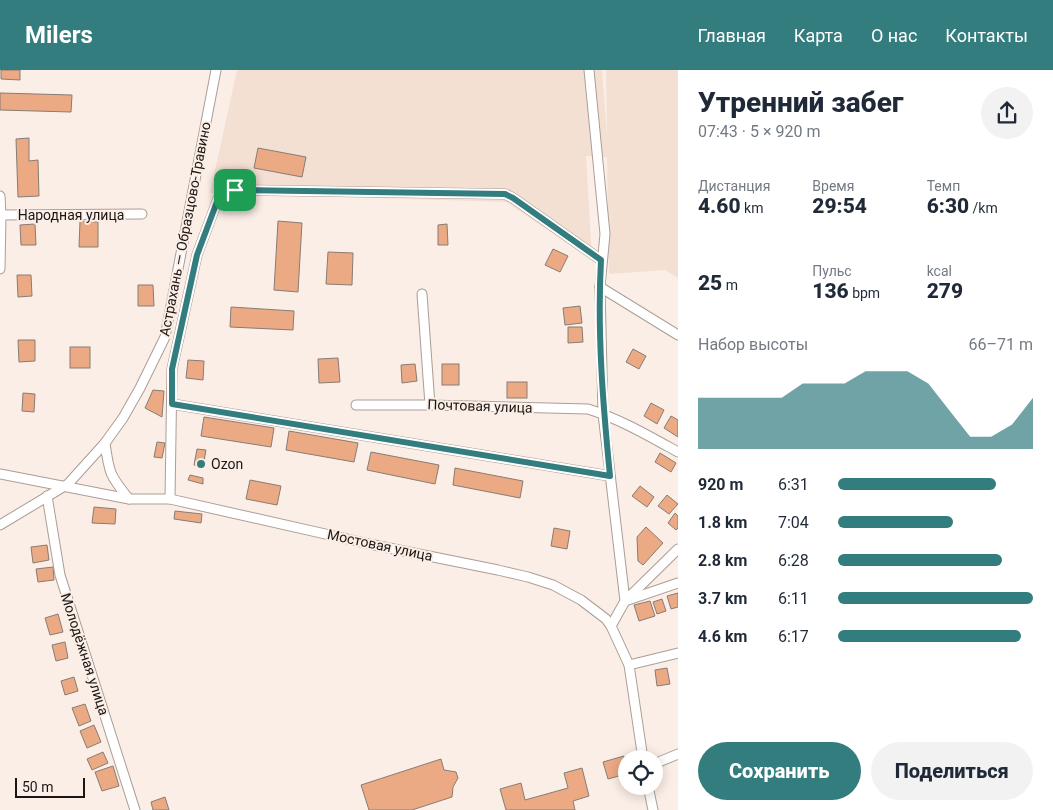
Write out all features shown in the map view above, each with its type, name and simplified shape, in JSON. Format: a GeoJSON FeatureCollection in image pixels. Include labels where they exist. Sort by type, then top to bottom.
{"type":"FeatureCollection","features":[{"type":"Feature","properties":{"kind":"street","name":"Астрахань — Образцово-Травино"},"geometry":{"type":"LineString","coordinates":[[0,525],[68,484],[105,443],[123,418],[165,336],[216,70]]}},
{"type":"Feature","properties":{"kind":"street"},"geometry":{"type":"LineString","coordinates":[[589,70],[605,234],[601,260],[600,287],[603,414],[625,601]]}},
{"type":"Feature","properties":{"kind":"street"},"geometry":{"type":"LineString","coordinates":[[170,499],[172,369],[197,255],[218,199],[226,192],[235,190],[505,194],[601,260]]}},
{"type":"Feature","properties":{"kind":"street"},"geometry":{"type":"LineString","coordinates":[[0,196],[0,268]]}},
{"type":"Feature","properties":{"kind":"street","name":"Народная улица"},"geometry":{"type":"LineString","coordinates":[[1,215],[142,214]]}},
{"type":"Feature","properties":{"kind":"street"},"geometry":{"type":"LineString","coordinates":[[600,287],[678,334]]}},
{"type":"Feature","properties":{"kind":"street"},"geometry":{"type":"LineString","coordinates":[[422,294],[430,404]]}},
{"type":"Feature","properties":{"kind":"street"},"geometry":{"type":"LineString","coordinates":[[172,404],[610,476]]}},
{"type":"Feature","properties":{"kind":"street","name":"Почтовая улица"},"geometry":{"type":"LineString","coordinates":[[356,405],[430,404],[588,409],[603,414],[678,452]]}},
{"type":"Feature","properties":{"kind":"street"},"geometry":{"type":"LineString","coordinates":[[105,443],[110,474],[130,500]]}},
{"type":"Feature","properties":{"kind":"street","name":"Мостовая улица"},"geometry":{"type":"LineString","coordinates":[[0,474],[130,500],[170,499],[374,545],[528,577],[553,585],[581,600],[606,619],[611,626],[629,665],[642,750]]}},
{"type":"Feature","properties":{"kind":"street","name":"Молодёжная улица"},"geometry":{"type":"LineString","coordinates":[[47,496],[60,575],[135,810]]}},
{"type":"Feature","properties":{"kind":"street"},"geometry":{"type":"LineString","coordinates":[[611,626],[625,601],[678,549]]}},
{"type":"Feature","properties":{"kind":"street"},"geometry":{"type":"LineString","coordinates":[[625,601],[678,583]]}},
{"type":"Feature","properties":{"kind":"street"},"geometry":{"type":"LineString","coordinates":[[629,665],[678,653]]}},
{"type":"Feature","properties":{"kind":"street"},"geometry":{"type":"LineString","coordinates":[[663,760],[678,754]]}},
{"type":"Feature","properties":{"kind":"street"},"geometry":{"type":"LineString","coordinates":[[649,795],[651,810]]}},
{"type":"Feature","properties":{"kind":"shaded area"},"geometry":{"type":"Polygon","coordinates":[[[237,70],[602,70],[607,136],[606,70],[678,70],[678,278],[665,270],[609,274],[607,157],[586,156],[592,260],[506,202],[210,193],[237,70]]]}},
{"type":"Feature","properties":{"kind":"building"},"geometry":{"type":"Polygon","coordinates":[[[1,70],[20,70],[20,80],[1,79],[1,70]]]}},
{"type":"Feature","properties":{"kind":"building"},"geometry":{"type":"Polygon","coordinates":[[[0,93],[72,95],[71,112],[0,110],[0,93]]]}},
{"type":"Feature","properties":{"kind":"building"},"geometry":{"type":"Polygon","coordinates":[[[29,138],[29,161],[38,160],[39,196],[18,197],[16,139],[29,138]]]}},
{"type":"Feature","properties":{"kind":"building"},"geometry":{"type":"Polygon","coordinates":[[[258,148],[306,157],[302,177],[254,168],[258,148]]]}},
{"type":"Feature","properties":{"kind":"building"},"geometry":{"type":"Polygon","coordinates":[[[80,221],[98,222],[98,247],[79,247],[80,221]]]}},
{"type":"Feature","properties":{"kind":"building"},"geometry":{"type":"Polygon","coordinates":[[[278,221],[302,223],[298,292],[274,290],[278,221]]]}},
{"type":"Feature","properties":{"kind":"building"},"geometry":{"type":"Polygon","coordinates":[[[35,224],[36,245],[21,245],[20,225],[35,224]]]}},
{"type":"Feature","properties":{"kind":"building"},"geometry":{"type":"Polygon","coordinates":[[[447,224],[448,245],[438,245],[438,225],[447,224]]]}},
{"type":"Feature","properties":{"kind":"building"},"geometry":{"type":"Polygon","coordinates":[[[553,249],[568,256],[560,272],[545,265],[553,249]]]}},
{"type":"Feature","properties":{"kind":"building"},"geometry":{"type":"Polygon","coordinates":[[[328,252],[353,253],[352,285],[326,284],[328,252]]]}},
{"type":"Feature","properties":{"kind":"building"},"geometry":{"type":"Polygon","coordinates":[[[17,275],[31,275],[32,296],[18,297],[17,275]]]}},
{"type":"Feature","properties":{"kind":"building"},"geometry":{"type":"Polygon","coordinates":[[[138,285],[153,285],[154,306],[138,306],[138,285]]]}},
{"type":"Feature","properties":{"kind":"building"},"geometry":{"type":"Polygon","coordinates":[[[580,306],[582,323],[565,325],[563,308],[580,306]]]}},
{"type":"Feature","properties":{"kind":"building"},"geometry":{"type":"Polygon","coordinates":[[[231,307],[294,311],[293,330],[230,327],[231,307]]]}},
{"type":"Feature","properties":{"kind":"building"},"geometry":{"type":"Polygon","coordinates":[[[568,327],[582,327],[583,342],[568,343],[568,327]]]}},
{"type":"Feature","properties":{"kind":"building"},"geometry":{"type":"Polygon","coordinates":[[[18,340],[35,340],[35,361],[19,362],[18,340]]]}},
{"type":"Feature","properties":{"kind":"building"},"geometry":{"type":"Polygon","coordinates":[[[70,347],[90,347],[90,368],[70,368],[70,347]]]}},
{"type":"Feature","properties":{"kind":"building"},"geometry":{"type":"Polygon","coordinates":[[[633,349],[646,356],[639,369],[626,362],[633,349]]]}},
{"type":"Feature","properties":{"kind":"building"},"geometry":{"type":"Polygon","coordinates":[[[338,358],[340,382],[319,383],[318,359],[338,358]]]}},
{"type":"Feature","properties":{"kind":"building"},"geometry":{"type":"Polygon","coordinates":[[[188,360],[204,361],[203,380],[186,378],[188,360]]]}},
{"type":"Feature","properties":{"kind":"building"},"geometry":{"type":"Polygon","coordinates":[[[415,364],[417,381],[402,383],[401,365],[415,364]]]}},
{"type":"Feature","properties":{"kind":"building"},"geometry":{"type":"Polygon","coordinates":[[[442,364],[459,364],[459,385],[442,385],[442,364]]]}},
{"type":"Feature","properties":{"kind":"building"},"geometry":{"type":"Polygon","coordinates":[[[507,382],[527,382],[527,398],[507,398],[507,382]]]}},
{"type":"Feature","properties":{"kind":"building"},"geometry":{"type":"Polygon","coordinates":[[[153,390],[164,391],[162,417],[145,408],[153,390]]]}},
{"type":"Feature","properties":{"kind":"building"},"geometry":{"type":"Polygon","coordinates":[[[23,393],[35,394],[34,412],[22,411],[23,393]]]}},
{"type":"Feature","properties":{"kind":"building"},"geometry":{"type":"Polygon","coordinates":[[[651,403],[664,410],[657,424],[644,416],[651,403]]]}},
{"type":"Feature","properties":{"kind":"building"},"geometry":{"type":"Polygon","coordinates":[[[671,416],[678,420],[678,437],[664,428],[671,416]]]}},
{"type":"Feature","properties":{"kind":"building"},"geometry":{"type":"Polygon","coordinates":[[[204,417],[274,428],[271,447],[201,436],[204,417]]]}},
{"type":"Feature","properties":{"kind":"building"},"geometry":{"type":"Polygon","coordinates":[[[289,431],[358,443],[354,462],[286,450],[289,431]]]}},
{"type":"Feature","properties":{"kind":"building"},"geometry":{"type":"Polygon","coordinates":[[[157,442],[165,443],[162,458],[154,457],[157,442]]]}},
{"type":"Feature","properties":{"kind":"building"},"geometry":{"type":"Polygon","coordinates":[[[197,449],[206,450],[203,467],[194,465],[197,449]]]}},
{"type":"Feature","properties":{"kind":"building"},"geometry":{"type":"Polygon","coordinates":[[[371,452],[439,465],[435,484],[367,470],[371,452]]]}},
{"type":"Feature","properties":{"kind":"building"},"geometry":{"type":"Polygon","coordinates":[[[660,453],[676,463],[671,472],[655,462],[660,453]]]}},
{"type":"Feature","properties":{"kind":"building"},"geometry":{"type":"Polygon","coordinates":[[[455,468],[523,481],[520,498],[453,485],[455,468]]]}},
{"type":"Feature","properties":{"kind":"building"},"geometry":{"type":"Polygon","coordinates":[[[190,475],[203,478],[203,484],[188,480],[190,475]]]}},
{"type":"Feature","properties":{"kind":"building"},"geometry":{"type":"Polygon","coordinates":[[[250,480],[281,486],[277,505],[246,499],[250,480]]]}},
{"type":"Feature","properties":{"kind":"building"},"geometry":{"type":"Polygon","coordinates":[[[640,486],[654,497],[647,507],[632,496],[640,486]]]}},
{"type":"Feature","properties":{"kind":"building"},"geometry":{"type":"Polygon","coordinates":[[[667,495],[678,504],[669,514],[658,506],[667,495]]]}},
{"type":"Feature","properties":{"kind":"building"},"geometry":{"type":"Polygon","coordinates":[[[94,507],[116,509],[115,524],[92,523],[94,507]]]}},
{"type":"Feature","properties":{"kind":"building"},"geometry":{"type":"Polygon","coordinates":[[[175,511],[202,514],[201,523],[174,519],[175,511]]]}},
{"type":"Feature","properties":{"kind":"building"},"geometry":{"type":"Polygon","coordinates":[[[675,513],[678,516],[678,528],[676,530],[668,523],[675,513]]]}},
{"type":"Feature","properties":{"kind":"building"},"geometry":{"type":"Polygon","coordinates":[[[646,527],[663,543],[643,565],[638,561],[637,537],[646,527]]]}},
{"type":"Feature","properties":{"kind":"building"},"geometry":{"type":"Polygon","coordinates":[[[554,528],[570,531],[567,549],[551,546],[554,528]]]}},
{"type":"Feature","properties":{"kind":"building"},"geometry":{"type":"Polygon","coordinates":[[[47,545],[49,560],[33,563],[31,547],[47,545]]]}},
{"type":"Feature","properties":{"kind":"building"},"geometry":{"type":"Polygon","coordinates":[[[53,567],[54,580],[38,582],[36,569],[53,567]]]}},
{"type":"Feature","properties":{"kind":"building"},"geometry":{"type":"Polygon","coordinates":[[[678,593],[678,607],[671,609],[667,596],[678,593]]]}},
{"type":"Feature","properties":{"kind":"building"},"geometry":{"type":"Polygon","coordinates":[[[662,599],[666,611],[657,614],[653,602],[662,599]]]}},
{"type":"Feature","properties":{"kind":"building"},"geometry":{"type":"Polygon","coordinates":[[[650,601],[655,616],[639,621],[634,605],[650,601]]]}},
{"type":"Feature","properties":{"kind":"building"},"geometry":{"type":"Polygon","coordinates":[[[58,614],[63,632],[50,635],[45,618],[58,614]]]}},
{"type":"Feature","properties":{"kind":"building"},"geometry":{"type":"Polygon","coordinates":[[[65,642],[68,658],[56,661],[52,645],[65,642]]]}},
{"type":"Feature","properties":{"kind":"building"},"geometry":{"type":"Polygon","coordinates":[[[667,668],[670,684],[657,686],[655,670],[667,668]]]}},
{"type":"Feature","properties":{"kind":"building"},"geometry":{"type":"Polygon","coordinates":[[[74,677],[78,691],[65,695],[61,681],[74,677]]]}},
{"type":"Feature","properties":{"kind":"building"},"geometry":{"type":"Polygon","coordinates":[[[85,704],[91,721],[79,726],[72,708],[85,704]]]}},
{"type":"Feature","properties":{"kind":"building"},"geometry":{"type":"Polygon","coordinates":[[[94,725],[101,742],[87,748],[80,731],[94,725]]]}},
{"type":"Feature","properties":{"kind":"building"},"geometry":{"type":"Polygon","coordinates":[[[103,752],[108,763],[92,770],[87,759],[103,752]]]}},
{"type":"Feature","properties":{"kind":"building"},"geometry":{"type":"Polygon","coordinates":[[[618,758],[618,776],[608,779],[603,762],[618,758]]]}},
{"type":"Feature","properties":{"kind":"building"},"geometry":{"type":"Polygon","coordinates":[[[441,759],[444,770],[456,772],[458,778],[453,787],[452,797],[412,810],[369,810],[361,785],[441,759]]]}},
{"type":"Feature","properties":{"kind":"building"},"geometry":{"type":"Polygon","coordinates":[[[113,766],[119,786],[102,791],[95,772],[113,766]]]}},
{"type":"Feature","properties":{"kind":"building"},"geometry":{"type":"Polygon","coordinates":[[[582,768],[589,796],[573,801],[575,810],[506,810],[500,789],[521,783],[525,800],[568,788],[564,773],[582,768]]]}},
{"type":"Feature","properties":{"kind":"building"},"geometry":{"type":"Polygon","coordinates":[[[165,797],[169,810],[153,810],[151,802],[165,797]]]}},
{"type":"Feature","properties":{"kind":"place","name":"Ozon"},"geometry":{"type":"Point","coordinates":[201,464]}},
{"type":"Feature","properties":{"kind":"route"},"geometry":{"type":"LineString","coordinates":[[235,190],[505,194],[601,260],[603,414],[610,476],[172,404],[172,369],[197,255],[218,199],[226,192],[235,190]]}}]}
